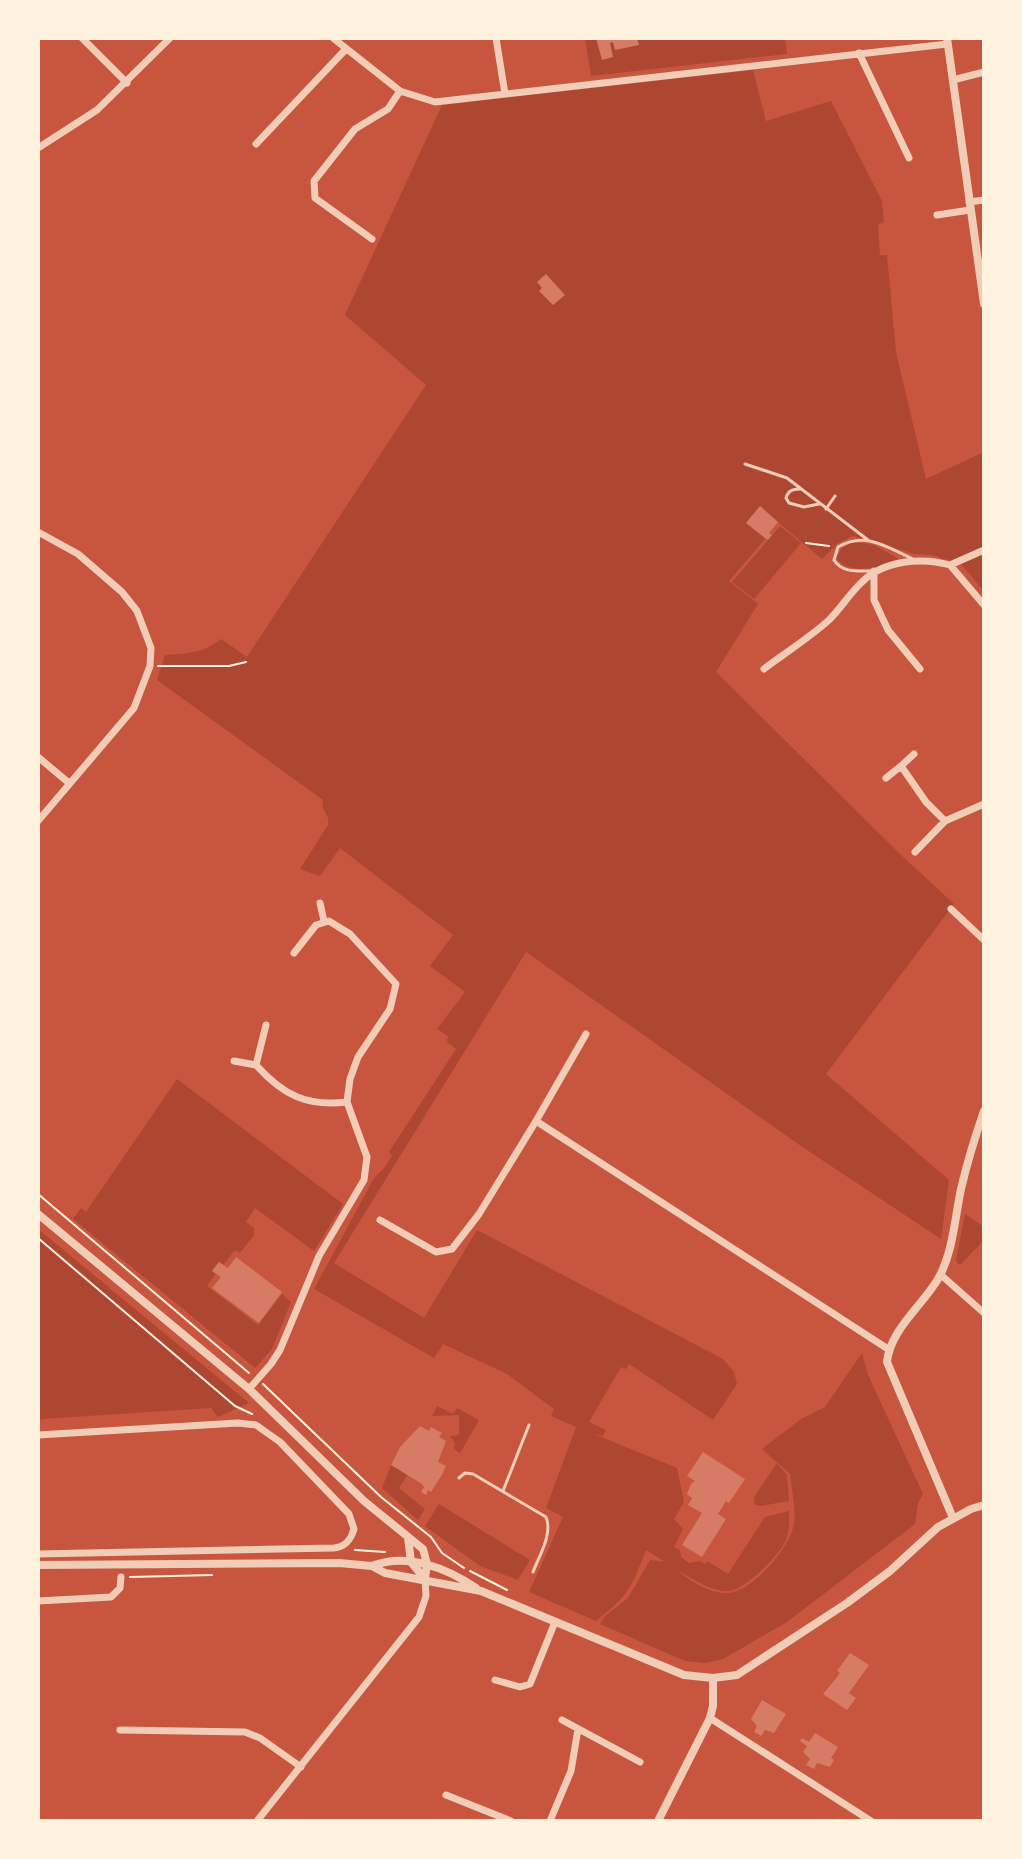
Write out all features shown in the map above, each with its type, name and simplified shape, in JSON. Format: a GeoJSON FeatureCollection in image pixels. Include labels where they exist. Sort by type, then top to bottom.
{"type":"FeatureCollection","features":[{"type":"Feature","properties":{"kind":"street"},"geometry":{"type":"LineString","coordinates":[[82,38],[127,83]]}},
{"type":"Feature","properties":{"kind":"street"},"geometry":{"type":"LineString","coordinates":[[38,148],[97,110],[170,38]]}},
{"type":"Feature","properties":{"kind":"street"},"geometry":{"type":"LineString","coordinates":[[333,38],[400,91],[435,102],[947,41],[984,304]]}},
{"type":"Feature","properties":{"kind":"street"},"geometry":{"type":"LineString","coordinates":[[496,38],[505,94]]}},
{"type":"Feature","properties":{"kind":"street"},"geometry":{"type":"LineString","coordinates":[[256,144],[346,49]]}},
{"type":"Feature","properties":{"kind":"street"},"geometry":{"type":"LineString","coordinates":[[859,53],[909,158]]}},
{"type":"Feature","properties":{"kind":"street"},"geometry":{"type":"LineString","coordinates":[[953,80],[984,72]]}},
{"type":"Feature","properties":{"kind":"street"},"geometry":{"type":"LineString","coordinates":[[372,239],[315,198],[314,181],[355,129],[388,109],[400,91]]}},
{"type":"Feature","properties":{"kind":"street"},"geometry":{"type":"LineString","coordinates":[[937,215],[984,200]]}},
{"type":"Feature","properties":{"kind":"street"},"geometry":{"type":"LineString","coordinates":[[38,532],[78,554],[122,592],[137,611],[151,648],[150,666],[134,708],[38,821]]}},
{"type":"Feature","properties":{"kind":"street"},"geometry":{"type":"LineString","coordinates":[[950,565],[984,550]]}},
{"type":"Feature","properties":{"kind":"street"},"geometry":{"type":"LineString","coordinates":[[764,669],[829,619],[874,571],[914,560],[929,559],[950,565],[984,605]]}},
{"type":"Feature","properties":{"kind":"street"},"geometry":{"type":"LineString","coordinates":[[874,571],[874,600],[878,610],[888,630],[920,669]]}},
{"type":"Feature","properties":{"kind":"street"},"geometry":{"type":"LineString","coordinates":[[886,778],[914,754]]}},
{"type":"Feature","properties":{"kind":"street"},"geometry":{"type":"LineString","coordinates":[[38,757],[69,783]]}},
{"type":"Feature","properties":{"kind":"street"},"geometry":{"type":"LineString","coordinates":[[901,766],[926,802],[945,821]]}},
{"type":"Feature","properties":{"kind":"street"},"geometry":{"type":"LineString","coordinates":[[915,852],[945,821],[984,804]]}},
{"type":"Feature","properties":{"kind":"street"},"geometry":{"type":"LineString","coordinates":[[320,903],[324,921]]}},
{"type":"Feature","properties":{"kind":"street"},"geometry":{"type":"LineString","coordinates":[[951,909],[984,940]]}},
{"type":"Feature","properties":{"kind":"street"},"geometry":{"type":"LineString","coordinates":[[294,953],[314,928],[324,921]]}},
{"type":"Feature","properties":{"kind":"street"},"geometry":{"type":"LineString","coordinates":[[249,1389],[280,1350],[319,1256],[364,1180],[367,1157],[347,1102],[353,1068],[367,1041],[390,1009],[396,984],[350,934],[340,926],[324,921]]}},
{"type":"Feature","properties":{"kind":"street"},"geometry":{"type":"LineString","coordinates":[[256,1065],[266,1025]]}},
{"type":"Feature","properties":{"kind":"street"},"geometry":{"type":"LineString","coordinates":[[380,1220],[436,1252],[452,1249],[479,1214],[586,1034]]}},
{"type":"Feature","properties":{"kind":"street"},"geometry":{"type":"LineString","coordinates":[[234,1061],[256,1065],[288,1093],[302,1099],[315,1103],[347,1102]]}},
{"type":"Feature","properties":{"kind":"street"},"geometry":{"type":"LineString","coordinates":[[953,1518],[889,1372],[888,1349],[941,1275],[963,1180],[984,1111]]}},
{"type":"Feature","properties":{"kind":"street"},"geometry":{"type":"LineString","coordinates":[[536,1121],[888,1349]]}},
{"type":"Feature","properties":{"kind":"street"},"geometry":{"type":"LineString","coordinates":[[38,1214],[249,1389],[364,1501],[423,1549],[427,1564],[426,1596],[419,1617],[257,1821]]}},
{"type":"Feature","properties":{"kind":"street"},"geometry":{"type":"LineString","coordinates":[[941,1275],[984,1313]]}},
{"type":"Feature","properties":{"kind":"street"},"geometry":{"type":"LineString","coordinates":[[38,1435],[248,1423],[265,1429],[280,1442],[349,1514],[354,1529],[352,1536],[341,1547],[38,1554]]}},
{"type":"Feature","properties":{"kind":"street"},"geometry":{"type":"LineString","coordinates":[[280,1442],[289,1428]]}},
{"type":"Feature","properties":{"kind":"street"},"geometry":{"type":"LineString","coordinates":[[38,1565],[339,1563],[372,1566],[385,1573],[425,1578],[481,1591],[684,1675],[713,1678],[737,1675],[847,1603],[890,1571],[938,1527],[984,1505]]}},
{"type":"Feature","properties":{"kind":"street"},"geometry":{"type":"LineString","coordinates":[[408,1537],[411,1562],[425,1578]]}},
{"type":"Feature","properties":{"kind":"street"},"geometry":{"type":"LineString","coordinates":[[372,1566],[387,1560],[427,1564],[457,1574],[481,1591]]}},
{"type":"Feature","properties":{"kind":"street"},"geometry":{"type":"LineString","coordinates":[[38,1601],[111,1597],[120,1588],[121,1577]]}},
{"type":"Feature","properties":{"kind":"street"},"geometry":{"type":"LineString","coordinates":[[495,1680],[520,1687],[530,1684],[555,1622]]}},
{"type":"Feature","properties":{"kind":"street"},"geometry":{"type":"LineString","coordinates":[[658,1821],[710,1718],[713,1678]]}},
{"type":"Feature","properties":{"kind":"street"},"geometry":{"type":"LineString","coordinates":[[710,1718],[871,1821]]}},
{"type":"Feature","properties":{"kind":"street"},"geometry":{"type":"LineString","coordinates":[[562,1720],[640,1762]]}},
{"type":"Feature","properties":{"kind":"street"},"geometry":{"type":"LineString","coordinates":[[550,1821],[571,1771],[578,1729]]}},
{"type":"Feature","properties":{"kind":"street"},"geometry":{"type":"LineString","coordinates":[[120,1730],[245,1732],[260,1738],[301,1767]]}},
{"type":"Feature","properties":{"kind":"street"},"geometry":{"type":"LineString","coordinates":[[446,1795],[511,1821]]}},
{"type":"Feature","properties":{"kind":"lane"},"geometry":{"type":"LineString","coordinates":[[745,464],[781,475],[868,540],[914,560]]}},
{"type":"Feature","properties":{"kind":"lane"},"geometry":{"type":"LineString","coordinates":[[801,489],[789,492],[786,500],[797,507],[819,504]]}},
{"type":"Feature","properties":{"kind":"lane"},"geometry":{"type":"LineString","coordinates":[[826,509],[835,496]]}},
{"type":"Feature","properties":{"kind":"lane"},"geometry":{"type":"LineString","coordinates":[[868,540],[852,540],[838,547],[834,560],[838,566],[848,570],[874,571]]}},
{"type":"Feature","properties":{"kind":"lane"},"geometry":{"type":"LineString","coordinates":[[503,1491],[529,1425]]}},
{"type":"Feature","properties":{"kind":"lane"},"geometry":{"type":"LineString","coordinates":[[459,1478],[470,1473],[548,1520],[548,1532],[533,1572]]}},
{"type":"Feature","properties":{"kind":"path"},"geometry":{"type":"LineString","coordinates":[[806,543],[838,547]]}},
{"type":"Feature","properties":{"kind":"path"},"geometry":{"type":"LineString","coordinates":[[38,1194],[257,1379],[442,1553],[508,1591]]}},
{"type":"Feature","properties":{"kind":"path"},"geometry":{"type":"LineString","coordinates":[[38,1238],[235,1406]]}},
{"type":"Feature","properties":{"kind":"path"},"geometry":{"type":"LineString","coordinates":[[433,1550],[438,1546]]}},
{"type":"Feature","properties":{"kind":"path"},"geometry":{"type":"LineString","coordinates":[[341,1547],[390,1552]]}},
{"type":"Feature","properties":{"kind":"shaded area"},"geometry":{"type":"Polygon","coordinates":[[[585,38],[785,38],[787,54],[591,76],[585,38]]]}},
{"type":"Feature","properties":{"kind":"shaded area"},"geometry":{"type":"Polygon","coordinates":[[[753,70],[766,121],[831,101],[882,201],[884,222],[878,225],[880,255],[887,255],[896,352],[926,479],[984,452],[984,591],[961,564],[853,536],[837,544],[822,559],[760,507],[746,523],[765,539],[729,581],[758,604],[716,672],[954,904],[826,1074],[949,1180],[941,1239],[801,1146],[526,952],[334,1263],[424,1318],[477,1230],[723,1359],[734,1372],[737,1384],[713,1420],[629,1364],[626,1369],[621,1367],[589,1422],[606,1430],[603,1436],[594,1434],[677,1468],[684,1502],[674,1519],[683,1529],[674,1547],[689,1563],[700,1561],[705,1564],[707,1561],[728,1574],[765,1517],[789,1511],[788,1534],[781,1548],[761,1571],[736,1589],[715,1589],[677,1570],[701,1586],[721,1593],[738,1591],[758,1577],[778,1556],[791,1534],[794,1524],[790,1474],[762,1449],[801,1419],[825,1407],[862,1353],[868,1375],[923,1494],[918,1503],[915,1524],[787,1622],[723,1659],[705,1663],[685,1661],[600,1624],[605,1616],[628,1598],[650,1560],[665,1562],[646,1550],[628,1590],[596,1621],[529,1592],[563,1517],[546,1508],[576,1427],[551,1416],[554,1409],[507,1374],[443,1344],[434,1358],[314,1289],[374,1178],[386,1166],[392,1155],[389,1152],[456,1049],[447,1042],[448,1036],[437,1029],[465,992],[430,966],[453,935],[340,848],[320,876],[300,869],[328,825],[323,800],[157,680],[165,655],[201,650],[221,639],[247,657],[426,385],[345,315],[442,105],[753,70]]]}},
{"type":"Feature","properties":{"kind":"shaded area"},"geometry":{"type":"Polygon","coordinates":[[[780,526],[801,543],[754,599],[732,582],[780,526]]]}},
{"type":"Feature","properties":{"kind":"shaded area"},"geometry":{"type":"Polygon","coordinates":[[[854,542],[874,545],[899,559],[866,569],[849,567],[836,558],[842,548],[854,542]]]}},
{"type":"Feature","properties":{"kind":"shaded area"},"geometry":{"type":"Polygon","coordinates":[[[177,1079],[343,1204],[314,1251],[255,1208],[246,1222],[254,1228],[254,1235],[240,1253],[235,1250],[223,1265],[219,1262],[213,1270],[216,1273],[207,1286],[258,1325],[282,1294],[291,1302],[272,1349],[255,1368],[73,1219],[81,1208],[86,1212],[177,1079]]]}},
{"type":"Feature","properties":{"kind":"shaded area"},"geometry":{"type":"Polygon","coordinates":[[[965,1214],[984,1227],[984,1240],[958,1264],[956,1260],[965,1214]]]}},
{"type":"Feature","properties":{"kind":"shaded area"},"geometry":{"type":"Polygon","coordinates":[[[38,1229],[249,1403],[218,1417],[211,1408],[41,1419],[38,1426],[38,1229]]]}},
{"type":"Feature","properties":{"kind":"shaded area"},"geometry":{"type":"Polygon","coordinates":[[[437,1406],[453,1414],[457,1408],[479,1420],[460,1453],[454,1449],[455,1443],[450,1436],[459,1435],[459,1415],[432,1416],[437,1406]]]}},
{"type":"Feature","properties":{"kind":"shaded area"},"geometry":{"type":"Polygon","coordinates":[[[777,1463],[787,1475],[789,1501],[755,1505],[754,1497],[777,1463]]]}},
{"type":"Feature","properties":{"kind":"shaded area"},"geometry":{"type":"Polygon","coordinates":[[[391,1465],[408,1474],[399,1488],[425,1509],[418,1520],[382,1488],[391,1465]]]}},
{"type":"Feature","properties":{"kind":"shaded area"},"geometry":{"type":"Polygon","coordinates":[[[439,1504],[530,1560],[518,1580],[480,1566],[425,1526],[439,1504]]]}},
{"type":"Feature","properties":{"kind":"building"},"geometry":{"type":"Polygon","coordinates":[[[596,38],[637,38],[639,45],[615,50],[613,42],[610,43],[613,57],[602,60],[596,38]]]}},
{"type":"Feature","properties":{"kind":"building"},"geometry":{"type":"Polygon","coordinates":[[[546,274],[565,295],[553,305],[539,291],[542,288],[537,282],[546,274]]]}},
{"type":"Feature","properties":{"kind":"building"},"geometry":{"type":"Polygon","coordinates":[[[760,506],[778,522],[769,533],[772,535],[768,540],[746,523],[760,506]]]}},
{"type":"Feature","properties":{"kind":"building"},"geometry":{"type":"Polygon","coordinates":[[[236,1257],[282,1292],[259,1323],[212,1288],[221,1277],[212,1271],[219,1262],[228,1268],[236,1257]]]}},
{"type":"Feature","properties":{"kind":"building"},"geometry":{"type":"Polygon","coordinates":[[[420,1426],[442,1433],[439,1437],[446,1441],[438,1462],[446,1466],[431,1492],[428,1490],[426,1495],[421,1492],[422,1484],[391,1465],[400,1447],[420,1426]]]}},
{"type":"Feature","properties":{"kind":"building"},"geometry":{"type":"Polygon","coordinates":[[[703,1452],[745,1479],[718,1514],[726,1519],[702,1557],[682,1545],[702,1513],[688,1505],[692,1498],[687,1494],[695,1481],[687,1476],[703,1452]]]}},
{"type":"Feature","properties":{"kind":"building"},"geometry":{"type":"Polygon","coordinates":[[[850,1653],[869,1665],[849,1693],[856,1698],[847,1710],[823,1694],[840,1673],[837,1671],[850,1653]]]}},
{"type":"Feature","properties":{"kind":"building"},"geometry":{"type":"Polygon","coordinates":[[[762,1700],[786,1714],[774,1733],[765,1730],[761,1736],[754,1732],[757,1726],[751,1719],[762,1700]]]}},
{"type":"Feature","properties":{"kind":"building"},"geometry":{"type":"Polygon","coordinates":[[[815,1733],[838,1747],[831,1758],[834,1760],[830,1767],[817,1763],[814,1769],[806,1765],[810,1759],[803,1752],[807,1746],[800,1741],[802,1738],[809,1742],[815,1733]]]}}]}
